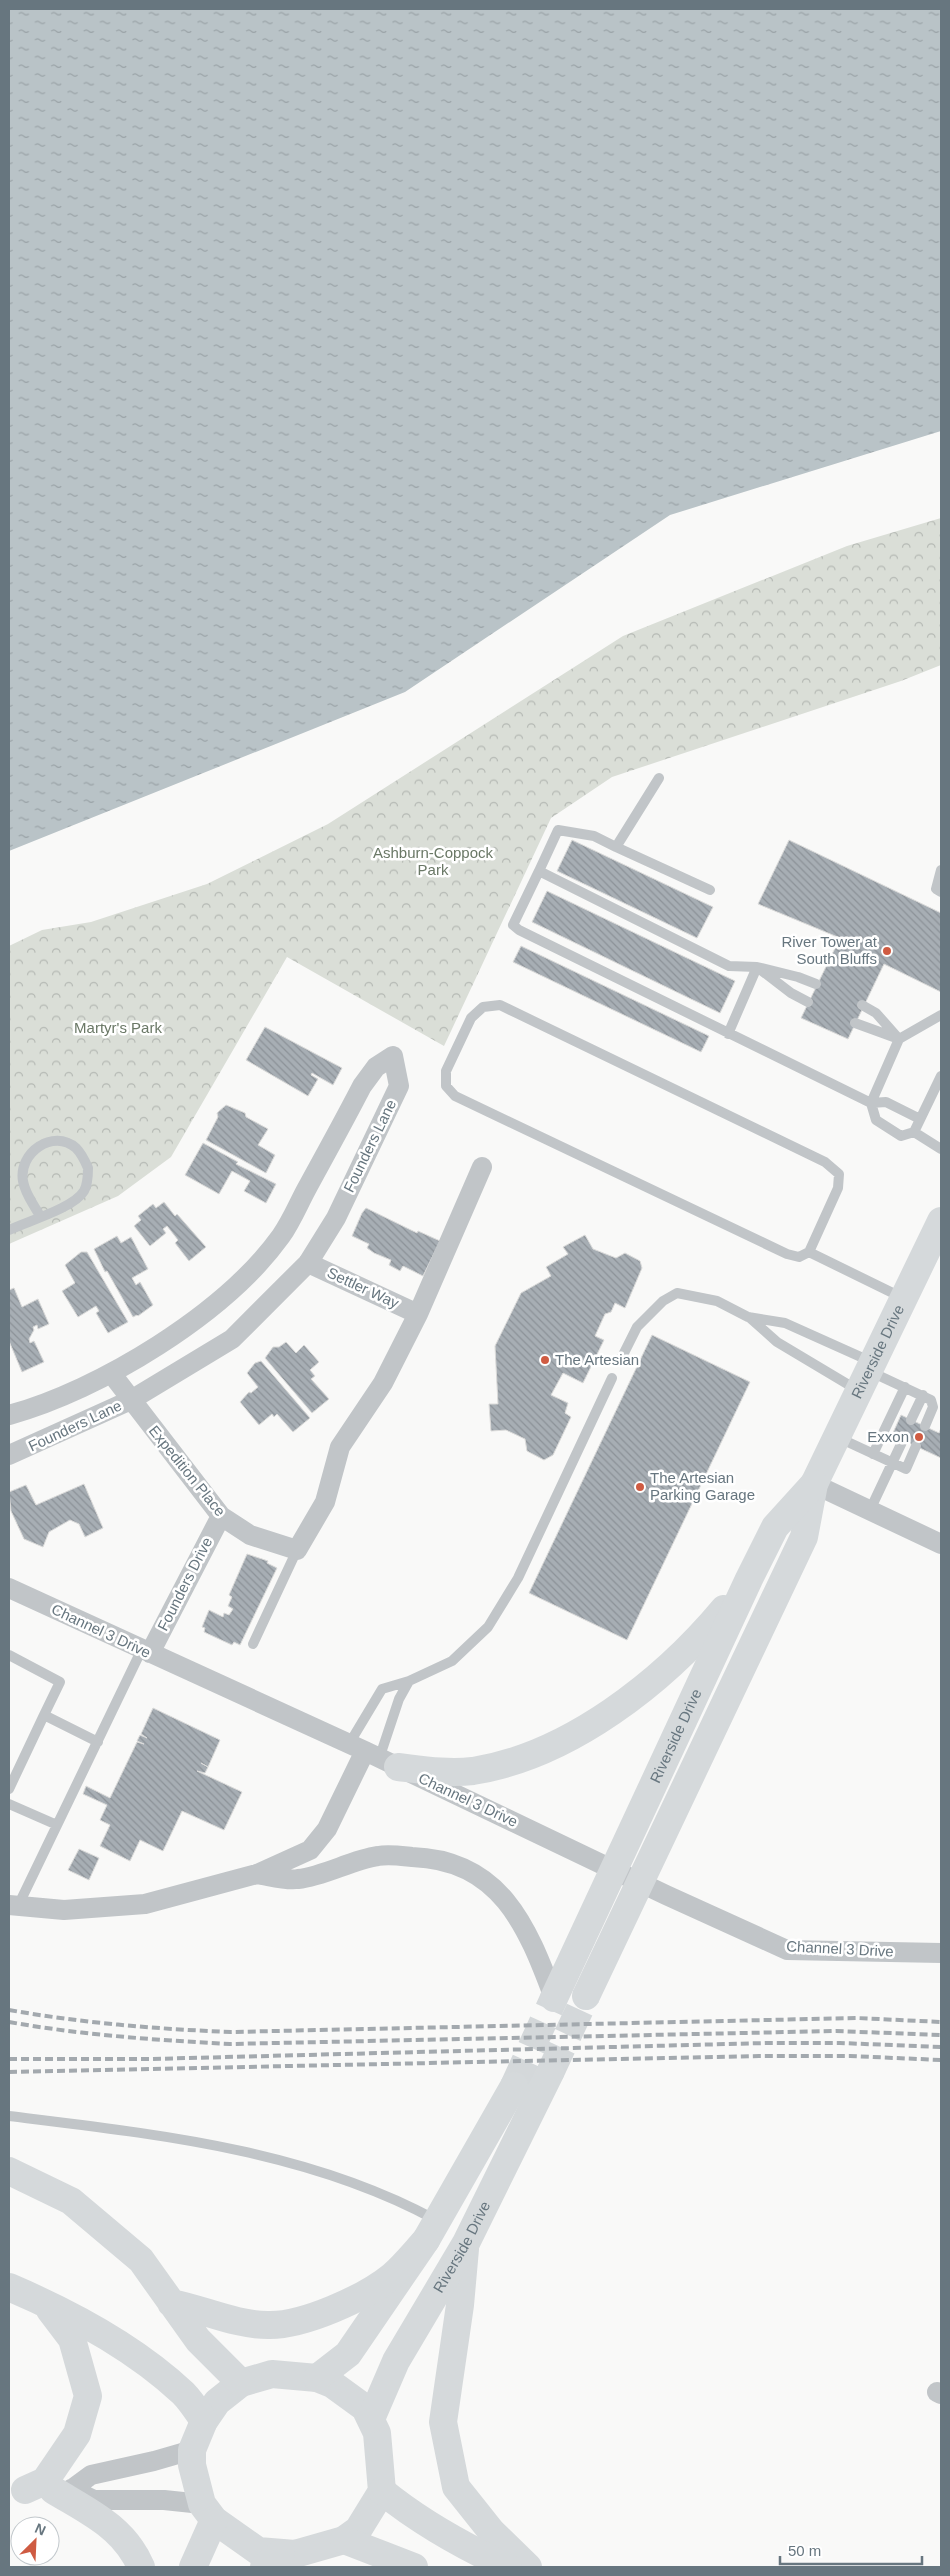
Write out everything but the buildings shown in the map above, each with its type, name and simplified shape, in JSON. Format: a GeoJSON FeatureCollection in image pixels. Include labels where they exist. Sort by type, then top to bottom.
{"type":"FeatureCollection","features":[{"type":"Feature","properties":{"kind":"main road","name":"Riverside Drive"},"geometry":{"type":"LineString","coordinates":[[586,1996],[804,1537],[814,1484],[941,1221]]}},
{"type":"Feature","properties":{"kind":"main road","name":"Riverside Drive"},"geometry":{"type":"LineString","coordinates":[[554,1998],[749,1579],[776,1527],[814,1484]]}},
{"type":"Feature","properties":{"kind":"main road"},"geometry":{"type":"LineString","coordinates":[[398,1767],[448,1773],[473,1771],[504,1764],[550,1746],[586,1727],[641,1691],[697,1641],[749,1579]]}},
{"type":"Feature","properties":{"kind":"main road","name":"Riverside Drive"},"geometry":{"type":"LineString","coordinates":[[371,2419],[396,2361],[466,2243],[550,2074]]}},
{"type":"Feature","properties":{"kind":"main road"},"geometry":{"type":"LineString","coordinates":[[317,2378],[348,2354],[431,2230],[514,2086]]}},
{"type":"Feature","properties":{"kind":"main road"},"geometry":{"type":"LineString","coordinates":[[9,2171],[71,2201],[141,2260],[198,2340],[241,2383]]}},
{"type":"Feature","properties":{"kind":"main road"},"geometry":{"type":"LineString","coordinates":[[171,2303],[199,2308],[228,2318],[268,2326],[306,2320],[346,2302],[391,2277],[431,2230]]}},
{"type":"Feature","properties":{"kind":"main road"},"geometry":{"type":"LineString","coordinates":[[466,2243],[460,2305],[442,2422],[456,2487],[491,2531],[528,2567]]}},
{"type":"Feature","properties":{"kind":"main road"},"geometry":{"type":"LineString","coordinates":[[9,2287],[45,2302],[100,2333],[156,2371],[184,2394],[204,2421]]}},
{"type":"Feature","properties":{"kind":"main road"},"geometry":{"type":"LineString","coordinates":[[17,2490],[45,2481],[77,2434],[88,2396],[72,2339],[45,2302]]}},
{"type":"Feature","properties":{"kind":"main road"},"geometry":{"type":"LineString","coordinates":[[272,2374],[317,2378],[332,2384],[365,2408],[377,2432],[382,2491],[358,2530],[344,2540],[273,2560],[258,2551],[208,2512],[192,2465],[192,2450],[204,2421],[217,2402],[241,2383],[272,2374]]}},
{"type":"Feature","properties":{"kind":"main road"},"geometry":{"type":"LineString","coordinates":[[63,2489],[116,2529],[134,2550],[141,2567]]}},
{"type":"Feature","properties":{"kind":"main road"},"geometry":{"type":"LineString","coordinates":[[382,2491],[411,2515],[471,2551],[508,2567]]}},
{"type":"Feature","properties":{"kind":"main road"},"geometry":{"type":"LineString","coordinates":[[193,2567],[208,2512]]}},
{"type":"Feature","properties":{"kind":"main road"},"geometry":{"type":"LineString","coordinates":[[344,2540],[414,2567]]}},
{"type":"Feature","properties":{"kind":"street","name":"Founders Lane"},"geometry":{"type":"LineString","coordinates":[[9,1415],[82,1387],[131,1362],[194,1321],[250,1272],[281,1236],[362,1086],[376,1067],[393,1056],[399,1086],[336,1218],[308,1263],[232,1339],[131,1400],[9,1455]]}},
{"type":"Feature","properties":{"kind":"street"},"geometry":{"type":"LineString","coordinates":[[297,1550],[325,1502],[340,1447],[383,1383],[418,1314],[482,1166]]}},
{"type":"Feature","properties":{"kind":"street","name":"Settler Way"},"geometry":{"type":"LineString","coordinates":[[308,1263],[418,1314]]}},
{"type":"Feature","properties":{"kind":"street","name":"Expedition Place"},"geometry":{"type":"LineString","coordinates":[[111,1372],[221,1516],[250,1535],[297,1550]]}},
{"type":"Feature","properties":{"kind":"street"},"geometry":{"type":"LineString","coordinates":[[814,1484],[941,1544]]}},
{"type":"Feature","properties":{"kind":"street","name":"Founders Drive"},"geometry":{"type":"LineString","coordinates":[[146,1651],[221,1516]]}},
{"type":"Feature","properties":{"kind":"street","name":"Channel 3 Drive"},"geometry":{"type":"LineString","coordinates":[[9,1588],[365,1751],[588,1859],[787,1950],[941,1953]]}},
{"type":"Feature","properties":{"kind":"street"},"geometry":{"type":"LineString","coordinates":[[13,1906],[64,1910],[146,1904],[257,1874],[310,1850],[327,1829],[365,1751]]}},
{"type":"Feature","properties":{"kind":"street"},"geometry":{"type":"LineString","coordinates":[[257,1874],[298,1880],[379,1856],[448,1861],[466,1868],[482,1877],[507,1900],[528,1938],[554,1998]]}},
{"type":"Feature","properties":{"kind":"street"},"geometry":{"type":"LineString","coordinates":[[63,2489],[91,2475],[154,2461],[192,2450]]}},
{"type":"Feature","properties":{"kind":"street"},"geometry":{"type":"LineString","coordinates":[[17,2490],[63,2489],[94,2500],[164,2500],[208,2512]]}},
{"type":"Feature","properties":{"kind":"lane"},"geometry":{"type":"LineString","coordinates":[[616,847],[659,778]]}},
{"type":"Feature","properties":{"kind":"lane"},"geometry":{"type":"LineString","coordinates":[[710,890],[594,836],[558,830],[513,924],[519,930],[871,1103],[886,1102],[920,1119]]}},
{"type":"Feature","properties":{"kind":"lane"},"geometry":{"type":"LineString","coordinates":[[941,870],[936,889],[941,892]]}},
{"type":"Feature","properties":{"kind":"lane"},"geometry":{"type":"LineString","coordinates":[[538,871],[728,966],[758,967],[798,977],[816,984]]}},
{"type":"Feature","properties":{"kind":"lane"},"geometry":{"type":"LineString","coordinates":[[758,967],[791,993],[808,1002]]}},
{"type":"Feature","properties":{"kind":"lane"},"geometry":{"type":"LineString","coordinates":[[728,1034],[758,967]]}},
{"type":"Feature","properties":{"kind":"lane"},"geometry":{"type":"LineString","coordinates":[[500,1005],[825,1162],[839,1174],[838,1188],[809,1252],[799,1257],[787,1254],[455,1096],[446,1086],[446,1071],[471,1018],[483,1007],[500,1005]]}},
{"type":"Feature","properties":{"kind":"lane"},"geometry":{"type":"LineString","coordinates":[[862,1005],[876,1013],[900,1039]]}},
{"type":"Feature","properties":{"kind":"lane"},"geometry":{"type":"LineString","coordinates":[[941,1015],[900,1039],[871,1103],[876,1120],[901,1136],[914,1132],[941,1076]]}},
{"type":"Feature","properties":{"kind":"lane"},"geometry":{"type":"LineString","coordinates":[[855,1023],[900,1039]]}},
{"type":"Feature","properties":{"kind":"lane"},"geometry":{"type":"LineString","coordinates":[[914,1132],[941,1149]]}},
{"type":"Feature","properties":{"kind":"lane"},"geometry":{"type":"LineString","coordinates":[[9,1230],[40,1216],[71,1202],[85,1190],[88,1168],[75,1148],[66,1143],[41,1144],[36,1147],[26,1160],[23,1181],[25,1190],[40,1216]]}},
{"type":"Feature","properties":{"kind":"lane"},"geometry":{"type":"LineString","coordinates":[[809,1252],[904,1299]]}},
{"type":"Feature","properties":{"kind":"lane"},"geometry":{"type":"LineString","coordinates":[[620,1361],[637,1327],[662,1301],[677,1293],[717,1301],[748,1317],[777,1342],[905,1387],[931,1400],[933,1407],[925,1426]]}},
{"type":"Feature","properties":{"kind":"lane"},"geometry":{"type":"LineString","coordinates":[[748,1317],[785,1323],[867,1375]]}},
{"type":"Feature","properties":{"kind":"lane"},"geometry":{"type":"LineString","coordinates":[[409,1681],[400,1699],[381,1753],[365,1751],[352,1739],[382,1689],[409,1681],[452,1662],[488,1627],[518,1578],[612,1378]]}},
{"type":"Feature","properties":{"kind":"lane"},"geometry":{"type":"LineString","coordinates":[[873,1454],[905,1387]]}},
{"type":"Feature","properties":{"kind":"lane"},"geometry":{"type":"LineString","coordinates":[[911,1420],[923,1396]]}},
{"type":"Feature","properties":{"kind":"lane"},"geometry":{"type":"LineString","coordinates":[[837,1437],[906,1469],[916,1446]]}},
{"type":"Feature","properties":{"kind":"lane"},"geometry":{"type":"LineString","coordinates":[[870,1510],[903,1440]]}},
{"type":"Feature","properties":{"kind":"lane"},"geometry":{"type":"LineString","coordinates":[[253,1644],[297,1550]]}},
{"type":"Feature","properties":{"kind":"lane"},"geometry":{"type":"LineString","coordinates":[[13,1906],[57,1825],[146,1651]]}},
{"type":"Feature","properties":{"kind":"lane"},"geometry":{"type":"LineString","coordinates":[[9,1655],[60,1682],[9,1789]]}},
{"type":"Feature","properties":{"kind":"lane"},"geometry":{"type":"LineString","coordinates":[[44,1715],[98,1742]]}},
{"type":"Feature","properties":{"kind":"lane"},"geometry":{"type":"LineString","coordinates":[[9,1804],[57,1825]]}},
{"type":"Feature","properties":{"kind":"lane"},"geometry":{"type":"LineString","coordinates":[[9,2116],[161,2134],[250,2152],[364,2187],[409,2206],[431,2230]]}},
{"type":"Feature","properties":{"kind":"green space"},"geometry":{"type":"Polygon","coordinates":[[[941,518],[941,665],[901,681],[612,777],[551,818],[444,1046],[287,957],[171,1157],[118,1196],[9,1244],[9,946],[42,930],[91,922],[207,884],[328,824],[623,636],[847,546],[941,518]]]}},
{"type":"Feature","properties":{"kind":"water"},"geometry":{"type":"Polygon","coordinates":[[[9,9],[941,9],[941,431],[670,515],[405,692],[9,851],[9,9]]]}},
{"type":"Feature","properties":{"kind":"tunnel"},"geometry":{"type":"LineString","coordinates":[[550,2073],[586,1996]]}},
{"type":"Feature","properties":{"kind":"tunnel"},"geometry":{"type":"LineString","coordinates":[[514,2086],[554,1998]]}},
{"type":"Feature","properties":{"kind":"railway"},"geometry":{"type":"LineString","coordinates":[[9,2010],[64,2019],[120,2025],[231,2032],[857,2018],[941,2022]]}},
{"type":"Feature","properties":{"kind":"railway"},"geometry":{"type":"LineString","coordinates":[[9,2022],[119,2036],[230,2044],[836,2031],[941,2035]]}},
{"type":"Feature","properties":{"kind":"railway"},"geometry":{"type":"LineString","coordinates":[[9,2059],[151,2059],[766,2043],[840,2043],[941,2047]]}},
{"type":"Feature","properties":{"kind":"railway"},"geometry":{"type":"LineString","coordinates":[[9,2072],[759,2056],[850,2056],[941,2060]]}},
{"type":"Feature","properties":{"kind":"place","name":"River Tower at South Bluffs"},"geometry":{"type":"Point","coordinates":[887,951]}},
{"type":"Feature","properties":{"kind":"place","name":"The Artesian"},"geometry":{"type":"Point","coordinates":[545,1360]}},
{"type":"Feature","properties":{"kind":"place","name":"Exxon"},"geometry":{"type":"Point","coordinates":[919,1437]}},
{"type":"Feature","properties":{"kind":"place","name":"The Artesian Parking Garage"},"geometry":{"type":"Point","coordinates":[640,1487]}},
{"type":"Feature","properties":{"kind":"park label","name":"Ashburn-Coppock Park"},"geometry":{"type":"Point","coordinates":[433,862]}},
{"type":"Feature","properties":{"kind":"park label","name":"Martyr's Park"},"geometry":{"type":"Point","coordinates":[118,1028]}}]}
